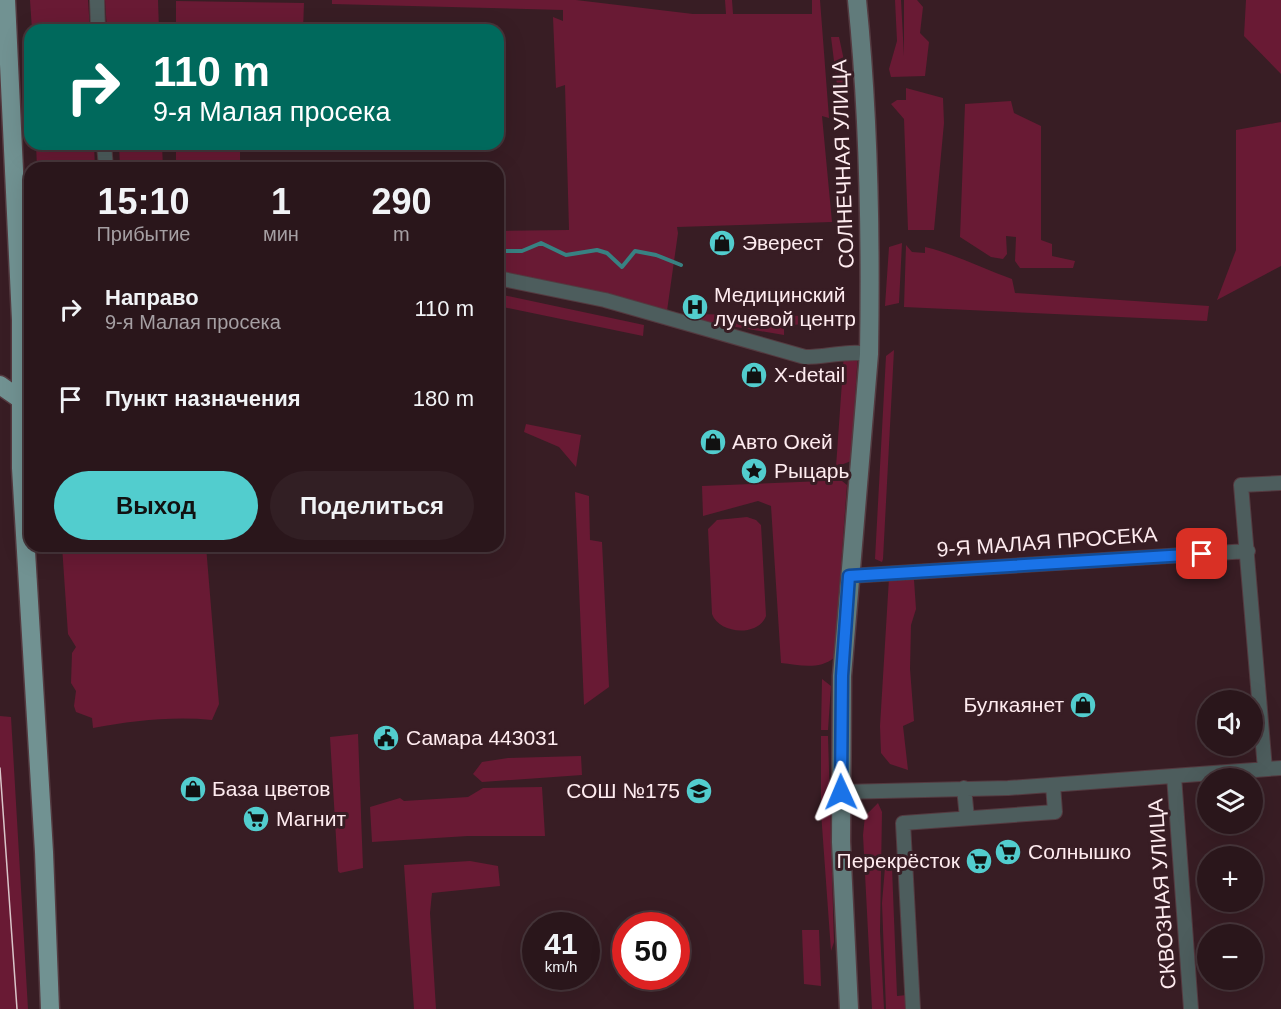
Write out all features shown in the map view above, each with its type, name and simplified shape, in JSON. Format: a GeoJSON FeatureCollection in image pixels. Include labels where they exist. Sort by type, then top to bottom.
{"type":"FeatureCollection","features":[{"type":"Feature","properties":{"kind":"main road"},"geometry":{"type":"LineString","coordinates":[[6,0],[24,378]]}},
{"type":"Feature","properties":{"kind":"main road","name":"СОЛНЕЧНАЯ УЛИЦА"},"geometry":{"type":"LineString","coordinates":[[849,1009],[841,792],[842,676],[869,354],[866,93],[857,0]]}},
{"type":"Feature","properties":{"kind":"main road"},"geometry":{"type":"LineString","coordinates":[[0,385],[24,397]]}},
{"type":"Feature","properties":{"kind":"main road"},"geometry":{"type":"LineString","coordinates":[[0,397],[24,397]]}},
{"type":"Feature","properties":{"kind":"main road"},"geometry":{"type":"LineString","coordinates":[[24,415],[21,468],[24,518]]}},
{"type":"Feature","properties":{"kind":"main road"},"geometry":{"type":"LineString","coordinates":[[26,552],[44,852],[50,1009]]}},
{"type":"Feature","properties":{"kind":"street"},"geometry":{"type":"LineString","coordinates":[[97,0],[98,24]]}},
{"type":"Feature","properties":{"kind":"street"},"geometry":{"type":"LineString","coordinates":[[504,279],[605,300],[806,357],[833,357],[858,352],[869,354]]}},
{"type":"Feature","properties":{"kind":"street"},"geometry":{"type":"LineString","coordinates":[[1265,769],[1241,485],[1281,483]]}},
{"type":"Feature","properties":{"kind":"street","name":"9-Я МАЛАЯ ПРОСЕКА"},"geometry":{"type":"LineString","coordinates":[[849,576],[1248,550]]}},
{"type":"Feature","properties":{"kind":"street"},"geometry":{"type":"LineString","coordinates":[[841,792],[1053,785],[1281,768]]}},
{"type":"Feature","properties":{"kind":"street","name":"СКВОЗНАЯ УЛИЦА"},"geometry":{"type":"LineString","coordinates":[[1174,776],[1191,1009]]}},
{"type":"Feature","properties":{"kind":"street"},"geometry":{"type":"LineString","coordinates":[[913,1009],[903,823],[1055,812],[1053,785]]}},
{"type":"Feature","properties":{"kind":"street"},"geometry":{"type":"LineString","coordinates":[[964,788],[967,818]]}},
{"type":"Feature","properties":{"kind":"shaded area"},"geometry":{"type":"Polygon","coordinates":[[[30,0],[88,0],[90,24],[32,24],[30,0]]]}},
{"type":"Feature","properties":{"kind":"shaded area"},"geometry":{"type":"Polygon","coordinates":[[[105,0],[158,0],[159,24],[107,24],[105,0]]]}},
{"type":"Feature","properties":{"kind":"shaded area"},"geometry":{"type":"Polygon","coordinates":[[[332,0],[576,0],[693,14],[726,14],[725,0],[732,0],[733,14],[812,14],[812,0],[820,0],[829,118],[822,116],[832,222],[677,227],[667,311],[504,277],[504,231],[569,230],[565,85],[556,88],[553,17],[563,21],[563,10],[332,4],[332,0]]]}},
{"type":"Feature","properties":{"kind":"shaded area"},"geometry":{"type":"Polygon","coordinates":[[[895,0],[901,0],[904,56],[904,0],[917,0],[923,7],[920,33],[929,42],[925,76],[891,77],[889,69],[897,41],[895,0]]]}},
{"type":"Feature","properties":{"kind":"shaded area"},"geometry":{"type":"Polygon","coordinates":[[[1246,0],[1281,0],[1281,74],[1244,36],[1246,0]]]}},
{"type":"Feature","properties":{"kind":"shaded area"},"geometry":{"type":"Polygon","coordinates":[[[176,1],[304,3],[303,24],[176,24],[176,1]]]}},
{"type":"Feature","properties":{"kind":"shaded area"},"geometry":{"type":"Polygon","coordinates":[[[831,37],[839,37],[849,84],[838,93],[831,37]]]}},
{"type":"Feature","properties":{"kind":"shaded area"},"geometry":{"type":"Polygon","coordinates":[[[906,88],[943,98],[944,123],[934,230],[908,230],[904,119],[891,104],[897,100],[906,100],[906,88]]]}},
{"type":"Feature","properties":{"kind":"shaded area"},"geometry":{"type":"Polygon","coordinates":[[[1011,101],[1014,113],[1041,126],[1041,240],[1052,244],[1052,256],[1075,261],[1073,268],[1020,268],[1015,261],[1016,237],[1006,236],[1007,254],[1003,259],[991,257],[960,237],[965,104],[1011,101]]]}},
{"type":"Feature","properties":{"kind":"shaded area"},"geometry":{"type":"Polygon","coordinates":[[[1281,122],[1281,266],[1217,300],[1236,250],[1236,130],[1281,122]]]}},
{"type":"Feature","properties":{"kind":"shaded area"},"geometry":{"type":"Polygon","coordinates":[[[36,150],[94,150],[95,162],[37,162],[36,150]]]}},
{"type":"Feature","properties":{"kind":"shaded area"},"geometry":{"type":"Polygon","coordinates":[[[119,150],[162,150],[163,162],[120,162],[119,150]]]}},
{"type":"Feature","properties":{"kind":"shaded area"},"geometry":{"type":"Polygon","coordinates":[[[176,150],[240,150],[240,162],[176,162],[176,150]]]}},
{"type":"Feature","properties":{"kind":"shaded area"},"geometry":{"type":"Polygon","coordinates":[[[902,243],[899,303],[885,306],[889,247],[902,243]]]}},
{"type":"Feature","properties":{"kind":"shaded area"},"geometry":{"type":"Polygon","coordinates":[[[906,245],[912,252],[925,253],[925,247],[1012,279],[1015,293],[1209,306],[1207,321],[904,307],[906,245]]]}},
{"type":"Feature","properties":{"kind":"shaded area"},"geometry":{"type":"Polygon","coordinates":[[[504,295],[644,325],[643,336],[504,307],[504,295]]]}},
{"type":"Feature","properties":{"kind":"shaded area"},"geometry":{"type":"Polygon","coordinates":[[[690,314],[803,316],[803,324],[784,326],[784,335],[689,319],[690,314]]]}},
{"type":"Feature","properties":{"kind":"shaded area"},"geometry":{"type":"Polygon","coordinates":[[[894,350],[882,562],[875,559],[886,356],[894,350]]]}},
{"type":"Feature","properties":{"kind":"shaded area"},"geometry":{"type":"Polygon","coordinates":[[[858,352],[851,461],[836,467],[844,353],[858,352]]]}},
{"type":"Feature","properties":{"kind":"shaded area"},"geometry":{"type":"Polygon","coordinates":[[[526,424],[581,435],[576,467],[559,447],[524,432],[526,424]]]}},
{"type":"Feature","properties":{"kind":"shaded area"},"geometry":{"type":"Polygon","coordinates":[[[842,481],[847,485],[834,658],[815,665],[781,663],[771,506],[758,501],[703,516],[702,486],[842,481]]]}},
{"type":"Feature","properties":{"kind":"shaded area"},"geometry":{"type":"Polygon","coordinates":[[[575,492],[589,496],[590,540],[602,542],[609,687],[584,705],[575,492]]]}},
{"type":"Feature","properties":{"kind":"shaded area"},"geometry":{"type":"Polygon","coordinates":[[[747,517],[756,520],[761,525],[766,616],[762,623],[747,630],[730,629],[716,621],[712,614],[708,529],[717,520],[747,517]]]}},
{"type":"Feature","properties":{"kind":"shaded area"},"geometry":{"type":"Polygon","coordinates":[[[62,552],[206,552],[219,704],[212,720],[152,720],[93,728],[92,718],[76,712],[74,706],[76,691],[71,683],[72,653],[76,647],[68,634],[62,552]]]}},
{"type":"Feature","properties":{"kind":"shaded area"},"geometry":{"type":"Polygon","coordinates":[[[889,578],[914,580],[916,609],[911,625],[910,669],[914,721],[903,726],[908,770],[890,764],[881,753],[880,726],[889,578]]]}},
{"type":"Feature","properties":{"kind":"shaded area"},"geometry":{"type":"Polygon","coordinates":[[[822,679],[831,686],[828,730],[821,730],[822,679]]]}},
{"type":"Feature","properties":{"kind":"shaded area"},"geometry":{"type":"Polygon","coordinates":[[[0,716],[11,717],[28,1009],[0,1009],[0,716]]]}},
{"type":"Feature","properties":{"kind":"shaded area"},"geometry":{"type":"Polygon","coordinates":[[[358,734],[363,868],[340,873],[338,871],[330,737],[358,734]]]}},
{"type":"Feature","properties":{"kind":"shaded area"},"geometry":{"type":"Polygon","coordinates":[[[821,736],[828,736],[834,942],[831,951],[821,812],[821,736]]]}},
{"type":"Feature","properties":{"kind":"shaded area"},"geometry":{"type":"Polygon","coordinates":[[[581,756],[582,775],[482,782],[473,774],[482,762],[508,758],[581,756]]]}},
{"type":"Feature","properties":{"kind":"shaded area"},"geometry":{"type":"Polygon","coordinates":[[[542,787],[545,836],[468,836],[372,842],[370,807],[400,798],[404,801],[468,797],[483,788],[542,787]]]}},
{"type":"Feature","properties":{"kind":"shaded area"},"geometry":{"type":"Polygon","coordinates":[[[878,803],[882,812],[880,931],[884,1009],[872,1009],[863,835],[865,816],[878,803]]]}},
{"type":"Feature","properties":{"kind":"shaded area"},"geometry":{"type":"Polygon","coordinates":[[[470,861],[498,866],[500,886],[432,893],[430,913],[436,1009],[414,1009],[404,865],[470,861]]]}},
{"type":"Feature","properties":{"kind":"shaded area"},"geometry":{"type":"Polygon","coordinates":[[[885,867],[892,867],[897,996],[907,995],[908,1009],[886,1009],[882,903],[885,867]]]}},
{"type":"Feature","properties":{"kind":"shaded area"},"geometry":{"type":"Polygon","coordinates":[[[802,930],[819,930],[821,986],[804,984],[802,930]]]}},
{"type":"Feature","properties":{"kind":"waterway"},"geometry":{"type":"LineString","coordinates":[[504,251],[522,251],[541,243],[566,255],[597,250],[607,253],[622,267],[635,251],[656,255],[681,265]]}},
{"type":"Feature","properties":{"kind":"tram line"},"geometry":{"type":"LineString","coordinates":[[0,768],[17,1009]]}},
{"type":"Feature","properties":{"kind":"place","name":"Эверест"},"geometry":{"type":"Point","coordinates":[722,243]}},
{"type":"Feature","properties":{"kind":"place","name":"Медицинский лучевой центр"},"geometry":{"type":"Point","coordinates":[695,307]}},
{"type":"Feature","properties":{"kind":"place","name":"X-detail"},"geometry":{"type":"Point","coordinates":[754,375]}},
{"type":"Feature","properties":{"kind":"place","name":"Авто Окей"},"geometry":{"type":"Point","coordinates":[713,442]}},
{"type":"Feature","properties":{"kind":"place","name":"Рыцарь"},"geometry":{"type":"Point","coordinates":[754,471]}},
{"type":"Feature","properties":{"kind":"place","name":"Булкаянет"},"geometry":{"type":"Point","coordinates":[1083,705]}},
{"type":"Feature","properties":{"kind":"place","name":"Самара 443031"},"geometry":{"type":"Point","coordinates":[386,738]}},
{"type":"Feature","properties":{"kind":"place","name":"База цветов"},"geometry":{"type":"Point","coordinates":[193,789]}},
{"type":"Feature","properties":{"kind":"place","name":"СОШ №175"},"geometry":{"type":"Point","coordinates":[699,791]}},
{"type":"Feature","properties":{"kind":"place","name":"Магнит"},"geometry":{"type":"Point","coordinates":[256,819]}},
{"type":"Feature","properties":{"kind":"place","name":"Солнышко"},"geometry":{"type":"Point","coordinates":[1008,852]}},
{"type":"Feature","properties":{"kind":"place","name":"Перекрёсток"},"geometry":{"type":"Point","coordinates":[979,861]}},
{"type":"Feature","properties":{"kind":"route"},"geometry":{"type":"LineString","coordinates":[[841,792],[842,676],[849,576],[1202,554]]}}]}
